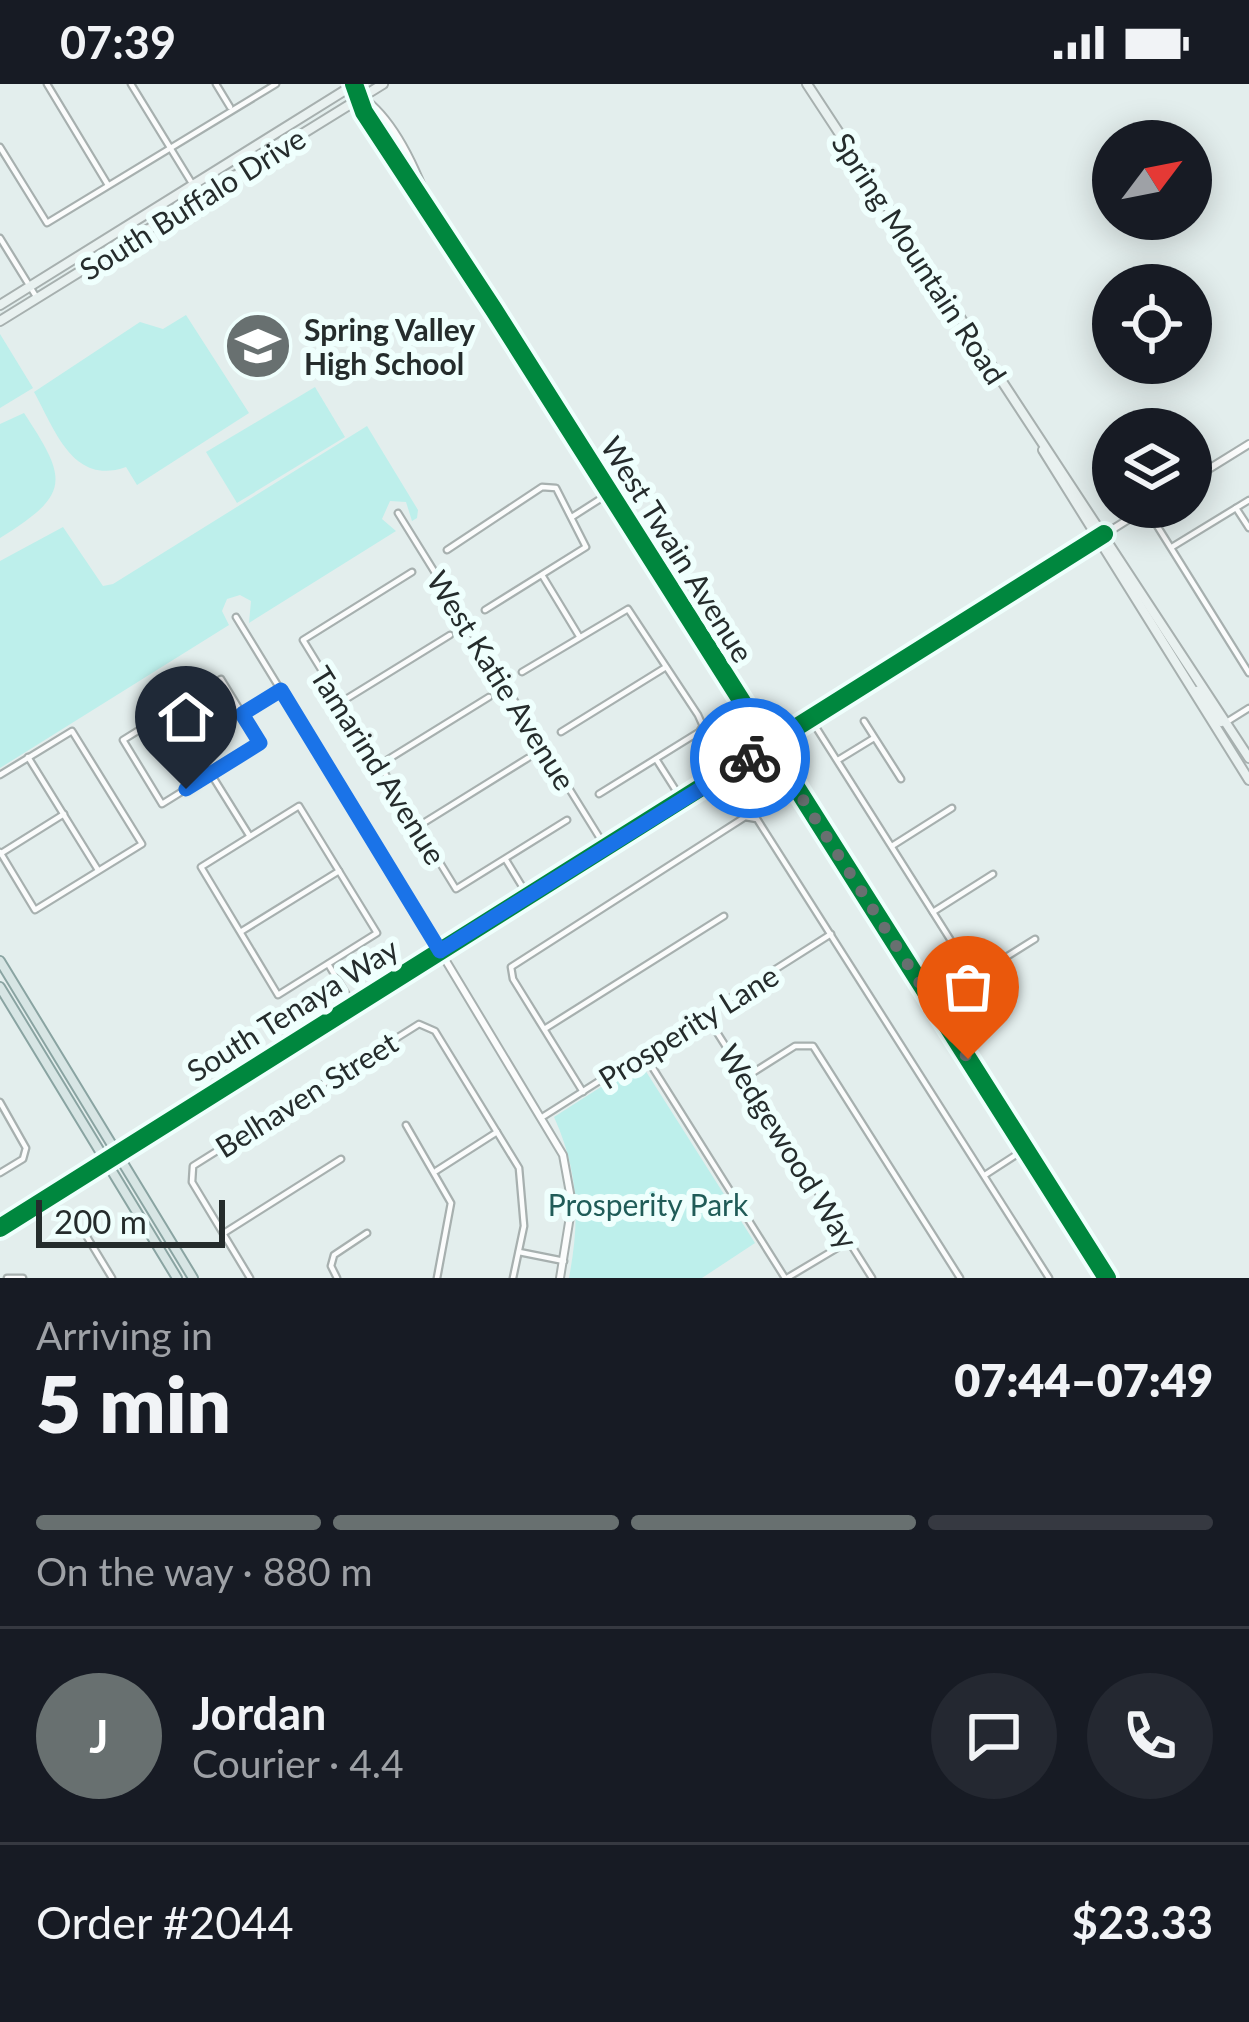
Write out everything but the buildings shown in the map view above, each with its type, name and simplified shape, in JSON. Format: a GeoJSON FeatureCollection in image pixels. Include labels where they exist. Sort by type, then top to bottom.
{"type":"FeatureCollection","features":[{"type":"Feature","properties":{"kind":"main road","name":"South Buffalo Drive"},"geometry":{"type":"LineString","coordinates":[[0,305],[354,84]]}},
{"type":"Feature","properties":{"kind":"main road","name":"South Buffalo Drive"},"geometry":{"type":"LineString","coordinates":[[0,321],[383,84]]}},
{"type":"Feature","properties":{"kind":"main road","name":"Spring Mountain Road"},"geometry":{"type":"LineString","coordinates":[[807,84],[1034,431],[1249,780]]}},
{"type":"Feature","properties":{"kind":"main road","name":"Spring Mountain Road"},"geometry":{"type":"LineString","coordinates":[[1100,537],[1249,759]]}},
{"type":"Feature","properties":{"kind":"main road"},"geometry":{"type":"LineString","coordinates":[[1176,667],[1226,723]]}},
{"type":"Feature","properties":{"kind":"main road"},"geometry":{"type":"LineString","coordinates":[[1215,727],[1249,759]]}},
{"type":"Feature","properties":{"kind":"main road"},"geometry":{"type":"LineString","coordinates":[[0,961],[193,1278]]}},
{"type":"Feature","properties":{"kind":"main road"},"geometry":{"type":"LineString","coordinates":[[0,987],[177,1278]]}},
{"type":"Feature","properties":{"kind":"street"},"geometry":{"type":"LineString","coordinates":[[47,84],[108,184]]}},
{"type":"Feature","properties":{"kind":"street"},"geometry":{"type":"LineString","coordinates":[[131,84],[201,198]]}},
{"type":"Feature","properties":{"kind":"street"},"geometry":{"type":"LineString","coordinates":[[216,84],[230,107]]}},
{"type":"Feature","properties":{"kind":"street"},"geometry":{"type":"LineString","coordinates":[[0,147],[47,223],[230,107],[276,84]]}},
{"type":"Feature","properties":{"kind":"street","name":"West Twain Avenue"},"geometry":{"type":"LineString","coordinates":[[354,84],[374,106],[420,179],[433,214],[608,494],[1107,1278]]}},
{"type":"Feature","properties":{"kind":"street"},"geometry":{"type":"LineString","coordinates":[[0,238],[37,298]]}},
{"type":"Feature","properties":{"kind":"street"},"geometry":{"type":"LineString","coordinates":[[1212,467],[1249,444]]}},
{"type":"Feature","properties":{"kind":"street"},"geometry":{"type":"LineString","coordinates":[[447,550],[544,486],[556,488],[588,543],[583,552],[485,610]]}},
{"type":"Feature","properties":{"kind":"street"},"geometry":{"type":"LineString","coordinates":[[572,518],[608,494]]}},
{"type":"Feature","properties":{"kind":"street"},"geometry":{"type":"LineString","coordinates":[[1170,549],[1249,500]]}},
{"type":"Feature","properties":{"kind":"street"},"geometry":{"type":"LineString","coordinates":[[1236,508],[1249,528]]}},
{"type":"Feature","properties":{"kind":"street","name":"West Katie Avenue"},"geometry":{"type":"LineString","coordinates":[[398,513],[606,848]]}},
{"type":"Feature","properties":{"kind":"street","name":"South Tenaya Way"},"geometry":{"type":"LineString","coordinates":[[0,1228],[1114,528]]}},
{"type":"Feature","properties":{"kind":"street"},"geometry":{"type":"LineString","coordinates":[[1158,528],[1249,673]]}},
{"type":"Feature","properties":{"kind":"street","name":"Tamarind Avenue"},"geometry":{"type":"LineString","coordinates":[[412,572],[303,640],[455,889],[505,858]]}},
{"type":"Feature","properties":{"kind":"street"},"geometry":{"type":"LineString","coordinates":[[542,575],[579,636]]}},
{"type":"Feature","properties":{"kind":"street"},"geometry":{"type":"LineString","coordinates":[[522,672],[620,609],[631,612],[666,667],[702,729],[599,794]]}},
{"type":"Feature","properties":{"kind":"street"},"geometry":{"type":"LineString","coordinates":[[236,617],[544,1116],[569,1179],[572,1204],[560,1278]]}},
{"type":"Feature","properties":{"kind":"street"},"geometry":{"type":"LineString","coordinates":[[341,703],[450,634]]}},
{"type":"Feature","properties":{"kind":"street"},"geometry":{"type":"LineString","coordinates":[[1239,657],[1249,651]]}},
{"type":"Feature","properties":{"kind":"street"},"geometry":{"type":"LineString","coordinates":[[561,733],[666,667]]}},
{"type":"Feature","properties":{"kind":"street"},"geometry":{"type":"LineString","coordinates":[[221,679],[242,714],[260,743],[162,804],[123,740],[221,679]]}},
{"type":"Feature","properties":{"kind":"street"},"geometry":{"type":"LineString","coordinates":[[242,714],[281,690]]}},
{"type":"Feature","properties":{"kind":"street"},"geometry":{"type":"LineString","coordinates":[[379,765],[489,697]]}},
{"type":"Feature","properties":{"kind":"street"},"geometry":{"type":"LineString","coordinates":[[1226,723],[1249,708]]}},
{"type":"Feature","properties":{"kind":"street"},"geometry":{"type":"LineString","coordinates":[[812,721],[974,977]]}},
{"type":"Feature","properties":{"kind":"street"},"geometry":{"type":"LineString","coordinates":[[864,722],[901,778]]}},
{"type":"Feature","properties":{"kind":"street"},"geometry":{"type":"LineString","coordinates":[[0,775],[71,730],[142,844],[35,910],[0,853],[64,814]]}},
{"type":"Feature","properties":{"kind":"street"},"geometry":{"type":"LineString","coordinates":[[838,760],[874,737]]}},
{"type":"Feature","properties":{"kind":"street"},"geometry":{"type":"LineString","coordinates":[[28,757],[99,872]]}},
{"type":"Feature","properties":{"kind":"street"},"geometry":{"type":"LineString","coordinates":[[417,827],[529,758]]}},
{"type":"Feature","properties":{"kind":"street"},"geometry":{"type":"LineString","coordinates":[[656,758],[682,800]]}},
{"type":"Feature","properties":{"kind":"street"},"geometry":{"type":"LineString","coordinates":[[211,774],[250,836]]}},
{"type":"Feature","properties":{"kind":"street"},"geometry":{"type":"LineString","coordinates":[[299,806],[377,934],[278,995],[201,867],[250,836],[299,806]]}},
{"type":"Feature","properties":{"kind":"street"},"geometry":{"type":"LineString","coordinates":[[892,846],[952,808]]}},
{"type":"Feature","properties":{"kind":"street"},"geometry":{"type":"LineString","coordinates":[[583,1092],[511,967],[752,818],[761,824],[1048,1278]]}},
{"type":"Feature","properties":{"kind":"street"},"geometry":{"type":"LineString","coordinates":[[529,896],[505,858],[567,820]]}},
{"type":"Feature","properties":{"kind":"street"},"geometry":{"type":"LineString","coordinates":[[240,932],[339,871]]}},
{"type":"Feature","properties":{"kind":"street"},"geometry":{"type":"LineString","coordinates":[[933,912],[993,874]]}},
{"type":"Feature","properties":{"kind":"street"},"geometry":{"type":"LineString","coordinates":[[544,1029],[724,916]]}},
{"type":"Feature","properties":{"kind":"street","name":"Prosperity Lane"},"geometry":{"type":"LineString","coordinates":[[544,1116],[831,934]]}},
{"type":"Feature","properties":{"kind":"street"},"geometry":{"type":"LineString","coordinates":[[933,1003],[1035,939]]}},
{"type":"Feature","properties":{"kind":"street"},"geometry":{"type":"LineString","coordinates":[[328,964],[353,1005]]}},
{"type":"Feature","properties":{"kind":"street","name":"Wedgewood Way"},"geometry":{"type":"LineString","coordinates":[[706,1015],[872,1278]]}},
{"type":"Feature","properties":{"kind":"street","name":"Belhaven Street"},"geometry":{"type":"LineString","coordinates":[[223,1233],[192,1182],[191,1171],[198,1161],[424,1024],[435,1030],[498,1132]]}},
{"type":"Feature","properties":{"kind":"street"},"geometry":{"type":"LineString","coordinates":[[746,1077],[808,1043],[960,1278]]}},
{"type":"Feature","properties":{"kind":"street"},"geometry":{"type":"LineString","coordinates":[[644,1054],[786,1278],[849,1240]]}},
{"type":"Feature","properties":{"kind":"street"},"geometry":{"type":"LineString","coordinates":[[0,1102],[26,1153],[0,1173]]}},
{"type":"Feature","properties":{"kind":"street"},"geometry":{"type":"LineString","coordinates":[[406,1125],[451,1203],[436,1278]]}},
{"type":"Feature","properties":{"kind":"street"},"geometry":{"type":"LineString","coordinates":[[436,1171],[498,1132],[519,1168],[525,1197],[513,1278]]}},
{"type":"Feature","properties":{"kind":"street"},"geometry":{"type":"LineString","coordinates":[[984,1175],[1025,1149]]}},
{"type":"Feature","properties":{"kind":"street"},"geometry":{"type":"LineString","coordinates":[[250,1278],[223,1233],[341,1159]]}},
{"type":"Feature","properties":{"kind":"street"},"geometry":{"type":"LineString","coordinates":[[84,1232],[112,1278]]}},
{"type":"Feature","properties":{"kind":"street"},"geometry":{"type":"LineString","coordinates":[[337,1278],[331,1260],[367,1234]]}},
{"type":"Feature","properties":{"kind":"street"},"geometry":{"type":"LineString","coordinates":[[519,1252],[564,1261]]}},
{"type":"Feature","properties":{"kind":"street"},"geometry":{"type":"LineString","coordinates":[[7,1278],[20,1276]]}},
{"type":"Feature","properties":{"kind":"green space"},"geometry":{"type":"Polygon","coordinates":[[[186,315],[249,413],[137,485],[126,467],[108,471],[79,462],[58,437],[34,392],[140,322],[163,329],[186,315]]]}},
{"type":"Feature","properties":{"kind":"green space"},"geometry":{"type":"Polygon","coordinates":[[[0,334],[33,388],[0,408],[0,334]]]}},
{"type":"Feature","properties":{"kind":"green space"},"geometry":{"type":"Polygon","coordinates":[[[315,387],[345,437],[237,503],[206,452],[315,387]]]}},
{"type":"Feature","properties":{"kind":"green space"},"geometry":{"type":"Polygon","coordinates":[[[24,413],[49,455],[55,484],[40,509],[0,538],[0,424],[24,413]]]}},
{"type":"Feature","properties":{"kind":"green space"},"geometry":{"type":"Polygon","coordinates":[[[367,426],[418,510],[417,518],[412,521],[406,502],[390,501],[382,519],[396,531],[249,623],[251,601],[240,595],[227,599],[222,611],[229,625],[0,768],[0,561],[63,527],[103,586],[113,584],[367,426]]]}},
{"type":"Feature","properties":{"kind":"green space","name":"Prosperity Park"},"geometry":{"type":"Polygon","coordinates":[[[640,1062],[755,1243],[702,1278],[569,1278],[575,1196],[554,1117],[640,1062]]]}},
{"type":"Feature","properties":{"kind":"cycle path"},"geometry":{"type":"LineString","coordinates":[[354,84],[364,112],[1107,1278]]}},
{"type":"Feature","properties":{"kind":"cycle path"},"geometry":{"type":"LineString","coordinates":[[0,1228],[1104,534]]}},
{"type":"Feature","properties":{"kind":"way so far"},"geometry":{"type":"LineString","coordinates":[[750,758],[768,746],[774,754],[968,1059]]}},
{"type":"Feature","properties":{"kind":"place","name":"Spring Valley High School"},"geometry":{"type":"Point","coordinates":[258,346]}},
{"type":"Feature","properties":{"kind":"route"},"geometry":{"type":"LineString","coordinates":[[186,789],[260,743],[242,714],[281,690],[440,951],[750,758]]}}]}
